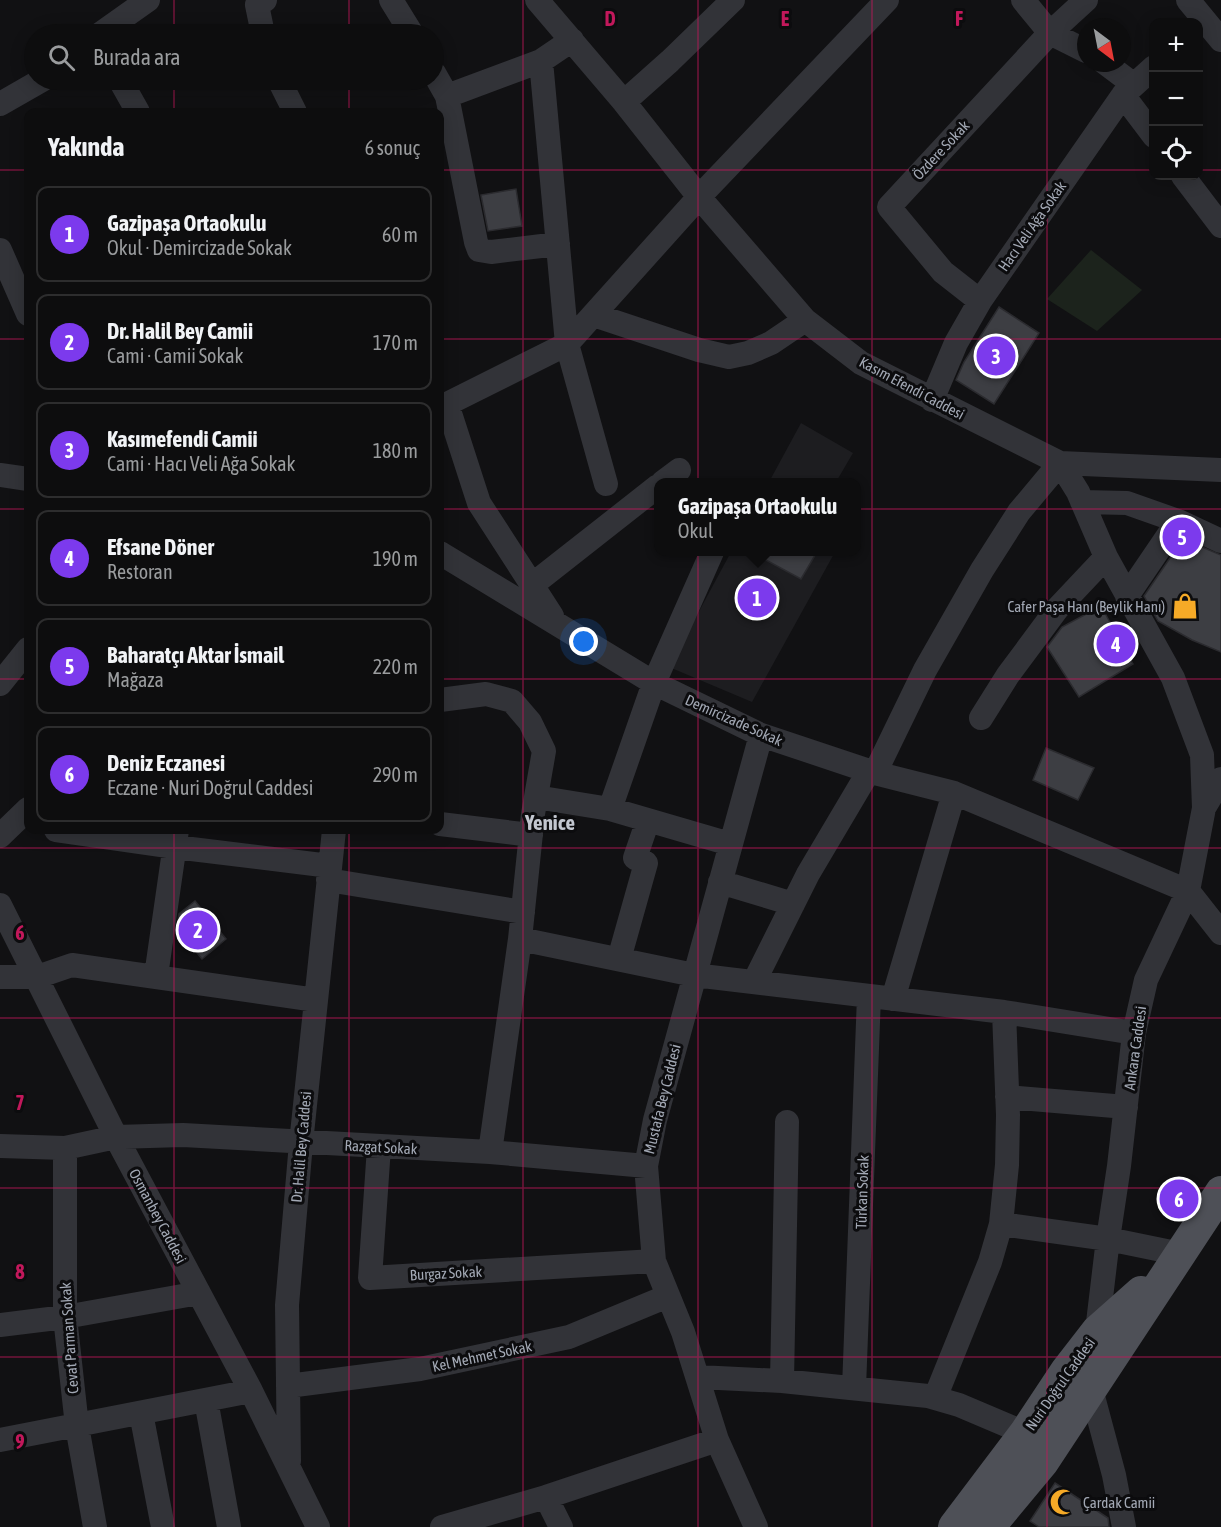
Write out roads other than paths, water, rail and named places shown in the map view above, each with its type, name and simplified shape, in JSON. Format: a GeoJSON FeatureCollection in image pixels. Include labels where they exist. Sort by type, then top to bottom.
{"type":"FeatureCollection","features":[{"type":"Feature","properties":{"kind":"main road","name":"Nuri Doğrul Caddesi"},"geometry":{"type":"LineString","coordinates":[[954,1527],[1025,1433],[1078,1380],[1181,1254],[1221,1192]]}},
{"type":"Feature","properties":{"kind":"main road","name":"Nuri Doğrul Caddesi"},"geometry":{"type":"LineString","coordinates":[[989,1527],[1043,1462],[1098,1331],[1181,1254]]}},
{"type":"Feature","properties":{"kind":"street"},"geometry":{"type":"LineString","coordinates":[[114,24],[148,0]]}},
{"type":"Feature","properties":{"kind":"street"},"geometry":{"type":"LineString","coordinates":[[391,0],[406,24]]}},
{"type":"Feature","properties":{"kind":"street"},"geometry":{"type":"LineString","coordinates":[[624,102],[734,0]]}},
{"type":"Feature","properties":{"kind":"street"},"geometry":{"type":"LineString","coordinates":[[444,404],[567,344],[699,197],[887,0]]}},
{"type":"Feature","properties":{"kind":"street"},"geometry":{"type":"LineString","coordinates":[[1023,0],[1050,33],[1077,46]]}},
{"type":"Feature","properties":{"kind":"street","name":"Özdere Sokak"},"geometry":{"type":"LineString","coordinates":[[980,301],[943,272],[889,207],[1050,33],[1086,0]]}},
{"type":"Feature","properties":{"kind":"street"},"geometry":{"type":"LineString","coordinates":[[1188,0],[1212,26]]}},
{"type":"Feature","properties":{"kind":"street"},"geometry":{"type":"LineString","coordinates":[[261,2],[262,24]]}},
{"type":"Feature","properties":{"kind":"street","name":"Kasım Efendi Caddesi"},"geometry":{"type":"LineString","coordinates":[[549,5],[572,40],[699,197],[805,320],[861,363],[1060,463]]}},
{"type":"Feature","properties":{"kind":"street"},"geometry":{"type":"LineString","coordinates":[[447,96],[541,61],[572,40]]}},
{"type":"Feature","properties":{"kind":"street"},"geometry":{"type":"LineString","coordinates":[[541,61],[567,344],[606,484]]}},
{"type":"Feature","properties":{"kind":"street","name":"Hacı Veli Ağa Sokak"},"geometry":{"type":"LineString","coordinates":[[932,400],[956,343],[980,301],[1128,89],[1149,71]]}},
{"type":"Feature","properties":{"kind":"street"},"geometry":{"type":"LineString","coordinates":[[1113,72],[1128,89],[1149,127]]}},
{"type":"Feature","properties":{"kind":"street"},"geometry":{"type":"LineString","coordinates":[[0,104],[24,90]]}},
{"type":"Feature","properties":{"kind":"street"},"geometry":{"type":"LineString","coordinates":[[126,90],[136,108]]}},
{"type":"Feature","properties":{"kind":"street"},"geometry":{"type":"LineString","coordinates":[[284,90],[293,108]]}},
{"type":"Feature","properties":{"kind":"street"},"geometry":{"type":"LineString","coordinates":[[444,90],[447,96],[479,250],[491,252],[558,244]]}},
{"type":"Feature","properties":{"kind":"street"},"geometry":{"type":"LineString","coordinates":[[1187,180],[1216,210]]}},
{"type":"Feature","properties":{"kind":"street"},"geometry":{"type":"LineString","coordinates":[[0,250],[24,305]]}},
{"type":"Feature","properties":{"kind":"street"},"geometry":{"type":"LineString","coordinates":[[594,315],[699,350],[729,357],[771,343],[805,320]]}},
{"type":"Feature","properties":{"kind":"street","name":"Demircizade Sokak"},"geometry":{"type":"LineString","coordinates":[[444,407],[479,503],[557,623],[654,683],[761,735],[872,772],[954,793],[1188,891]]}},
{"type":"Feature","properties":{"kind":"street"},"geometry":{"type":"LineString","coordinates":[[1060,463],[1221,470]]}},
{"type":"Feature","properties":{"kind":"street"},"geometry":{"type":"LineString","coordinates":[[1060,463],[1082,502],[1106,557],[1173,678],[1202,755],[1204,808]]}},
{"type":"Feature","properties":{"kind":"street"},"geometry":{"type":"LineString","coordinates":[[754,982],[808,874],[872,772],[925,670],[982,570],[1019,512],[1060,463]]}},
{"type":"Feature","properties":{"kind":"street"},"geometry":{"type":"LineString","coordinates":[[0,476],[24,479]]}},
{"type":"Feature","properties":{"kind":"street"},"geometry":{"type":"LineString","coordinates":[[532,585],[654,489]]}},
{"type":"Feature","properties":{"kind":"street"},"geometry":{"type":"LineString","coordinates":[[1082,502],[1127,503],[1178,521],[1221,541]]}},
{"type":"Feature","properties":{"kind":"street"},"geometry":{"type":"LineString","coordinates":[[1127,596],[1178,521]]}},
{"type":"Feature","properties":{"kind":"street"},"geometry":{"type":"LineString","coordinates":[[444,555],[557,623]]}},
{"type":"Feature","properties":{"kind":"street"},"geometry":{"type":"LineString","coordinates":[[610,809],[654,683],[710,556]]}},
{"type":"Feature","properties":{"kind":"street"},"geometry":{"type":"LineString","coordinates":[[981,718],[1008,675],[1057,609],[1106,557]]}},
{"type":"Feature","properties":{"kind":"street"},"geometry":{"type":"LineString","coordinates":[[0,684],[24,654]]}},
{"type":"Feature","properties":{"kind":"street"},"geometry":{"type":"LineString","coordinates":[[444,699],[486,694],[512,701],[530,722],[544,751],[490,1152]]}},
{"type":"Feature","properties":{"kind":"street","name":"Mustafa Bey Caddesi"},"geometry":{"type":"LineString","coordinates":[[756,1527],[717,1440],[683,1332],[654,1261],[646,1166],[655,1120],[761,735]]}},
{"type":"Feature","properties":{"kind":"street","name":"Ankara Caddesi"},"geometry":{"type":"LineString","coordinates":[[1098,1331],[1134,1033],[1146,980],[1188,891],[1204,808],[1221,779]]}},
{"type":"Feature","properties":{"kind":"street"},"geometry":{"type":"LineString","coordinates":[[893,999],[954,793]]}},
{"type":"Feature","properties":{"kind":"street"},"geometry":{"type":"LineString","coordinates":[[536,797],[610,809],[730,844]]}},
{"type":"Feature","properties":{"kind":"street"},"geometry":{"type":"LineString","coordinates":[[619,959],[646,863],[635,858],[648,820]]}},
{"type":"Feature","properties":{"kind":"street"},"geometry":{"type":"LineString","coordinates":[[444,825],[531,836]]}},
{"type":"Feature","properties":{"kind":"street"},"geometry":{"type":"LineString","coordinates":[[116,834],[176,838],[329,873],[523,912]]}},
{"type":"Feature","properties":{"kind":"street","name":"Dr. Halil Bey Caddesi"},"geometry":{"type":"LineString","coordinates":[[289,1466],[287,1305],[301,1143],[334,834]]}},
{"type":"Feature","properties":{"kind":"street"},"geometry":{"type":"LineString","coordinates":[[156,976],[176,838]]}},
{"type":"Feature","properties":{"kind":"street"},"geometry":{"type":"LineString","coordinates":[[720,882],[793,904]]}},
{"type":"Feature","properties":{"kind":"street"},"geometry":{"type":"LineString","coordinates":[[1188,891],[1221,933]]}},
{"type":"Feature","properties":{"kind":"street","name":"Osmanbey Caddesi"},"geometry":{"type":"LineString","coordinates":[[0,905],[116,1137],[251,1391],[318,1527]]}},
{"type":"Feature","properties":{"kind":"street"},"geometry":{"type":"LineString","coordinates":[[520,939],[694,975],[1004,1012],[1134,1033]]}},
{"type":"Feature","properties":{"kind":"street"},"geometry":{"type":"LineString","coordinates":[[0,977],[37,977],[72,965],[316,1000]]}},
{"type":"Feature","properties":{"kind":"street","name":"Türkan Sokak"},"geometry":{"type":"LineString","coordinates":[[854,1389],[869,996]]}},
{"type":"Feature","properties":{"kind":"street"},"geometry":{"type":"LineString","coordinates":[[935,1398],[990,1262],[1001,1224],[1007,1165],[1008,1097],[1004,1012]]}},
{"type":"Feature","properties":{"kind":"street"},"geometry":{"type":"LineString","coordinates":[[1008,1097],[1126,1107]]}},
{"type":"Feature","properties":{"kind":"street"},"geometry":{"type":"LineString","coordinates":[[782,1381],[787,1122]]}},
{"type":"Feature","properties":{"kind":"street","name":"Razgat Sokak"},"geometry":{"type":"LineString","coordinates":[[0,1146],[65,1148],[116,1137],[183,1135],[490,1152],[646,1166]]}},
{"type":"Feature","properties":{"kind":"street","name":"Burgaz Sokak"},"geometry":{"type":"LineString","coordinates":[[379,1147],[370,1278],[654,1261]]}},
{"type":"Feature","properties":{"kind":"street","name":"Cevat Parman Sokak"},"geometry":{"type":"LineString","coordinates":[[65,1148],[64,1317],[77,1426],[95,1527]]}},
{"type":"Feature","properties":{"kind":"street"},"geometry":{"type":"LineString","coordinates":[[1001,1224],[1108,1239],[1181,1254]]}},
{"type":"Feature","properties":{"kind":"street"},"geometry":{"type":"LineString","coordinates":[[0,1325],[64,1317],[199,1293]]}},
{"type":"Feature","properties":{"kind":"street","name":"Kel Mehmet Sokak"},"geometry":{"type":"LineString","coordinates":[[288,1386],[420,1368],[569,1337],[668,1296]]}},
{"type":"Feature","properties":{"kind":"street"},"geometry":{"type":"LineString","coordinates":[[698,1377],[782,1381],[935,1398],[959,1405],[1025,1433]]}},
{"type":"Feature","properties":{"kind":"street"},"geometry":{"type":"LineString","coordinates":[[1078,1380],[1114,1475],[1124,1527]]}},
{"type":"Feature","properties":{"kind":"street"},"geometry":{"type":"LineString","coordinates":[[0,1440],[251,1391]]}},
{"type":"Feature","properties":{"kind":"street"},"geometry":{"type":"LineString","coordinates":[[206,1400],[229,1527]]}},
{"type":"Feature","properties":{"kind":"street"},"geometry":{"type":"LineString","coordinates":[[141,1413],[163,1527]]}},
{"type":"Feature","properties":{"kind":"street"},"geometry":{"type":"LineString","coordinates":[[442,1527],[546,1497],[717,1440]]}},
{"type":"Feature","properties":{"kind":"street"},"geometry":{"type":"LineString","coordinates":[[546,1497],[561,1527]]}},
{"type":"Feature","properties":{"kind":"place","name":"Kasımefendi Camii"},"geometry":{"type":"Point","coordinates":[996,356]}},
{"type":"Feature","properties":{"kind":"place","name":"Baharatçı Aktar İsmail"},"geometry":{"type":"Point","coordinates":[1182,537]}},
{"type":"Feature","properties":{"kind":"place","name":"Gazipaşa Ortaokulu"},"geometry":{"type":"Point","coordinates":[757,598]}},
{"type":"Feature","properties":{"kind":"place","name":"Cafer Paşa Hanı (Beylik Hanı)"},"geometry":{"type":"Point","coordinates":[1185,606]}},
{"type":"Feature","properties":{"kind":"place","name":"Efsane Döner"},"geometry":{"type":"Point","coordinates":[1116,644]}},
{"type":"Feature","properties":{"kind":"place","name":"Dr. Halil Bey Camii"},"geometry":{"type":"Point","coordinates":[198,930]}},
{"type":"Feature","properties":{"kind":"place","name":"Deniz Eczanesi"},"geometry":{"type":"Point","coordinates":[1179,1199]}},
{"type":"Feature","properties":{"kind":"place","name":"Çardak Camii"},"geometry":{"type":"Point","coordinates":[1063,1502]}},
{"type":"Feature","properties":{"kind":"district","name":"Yenice"},"geometry":{"type":"Point","coordinates":[550,822]}}]}
